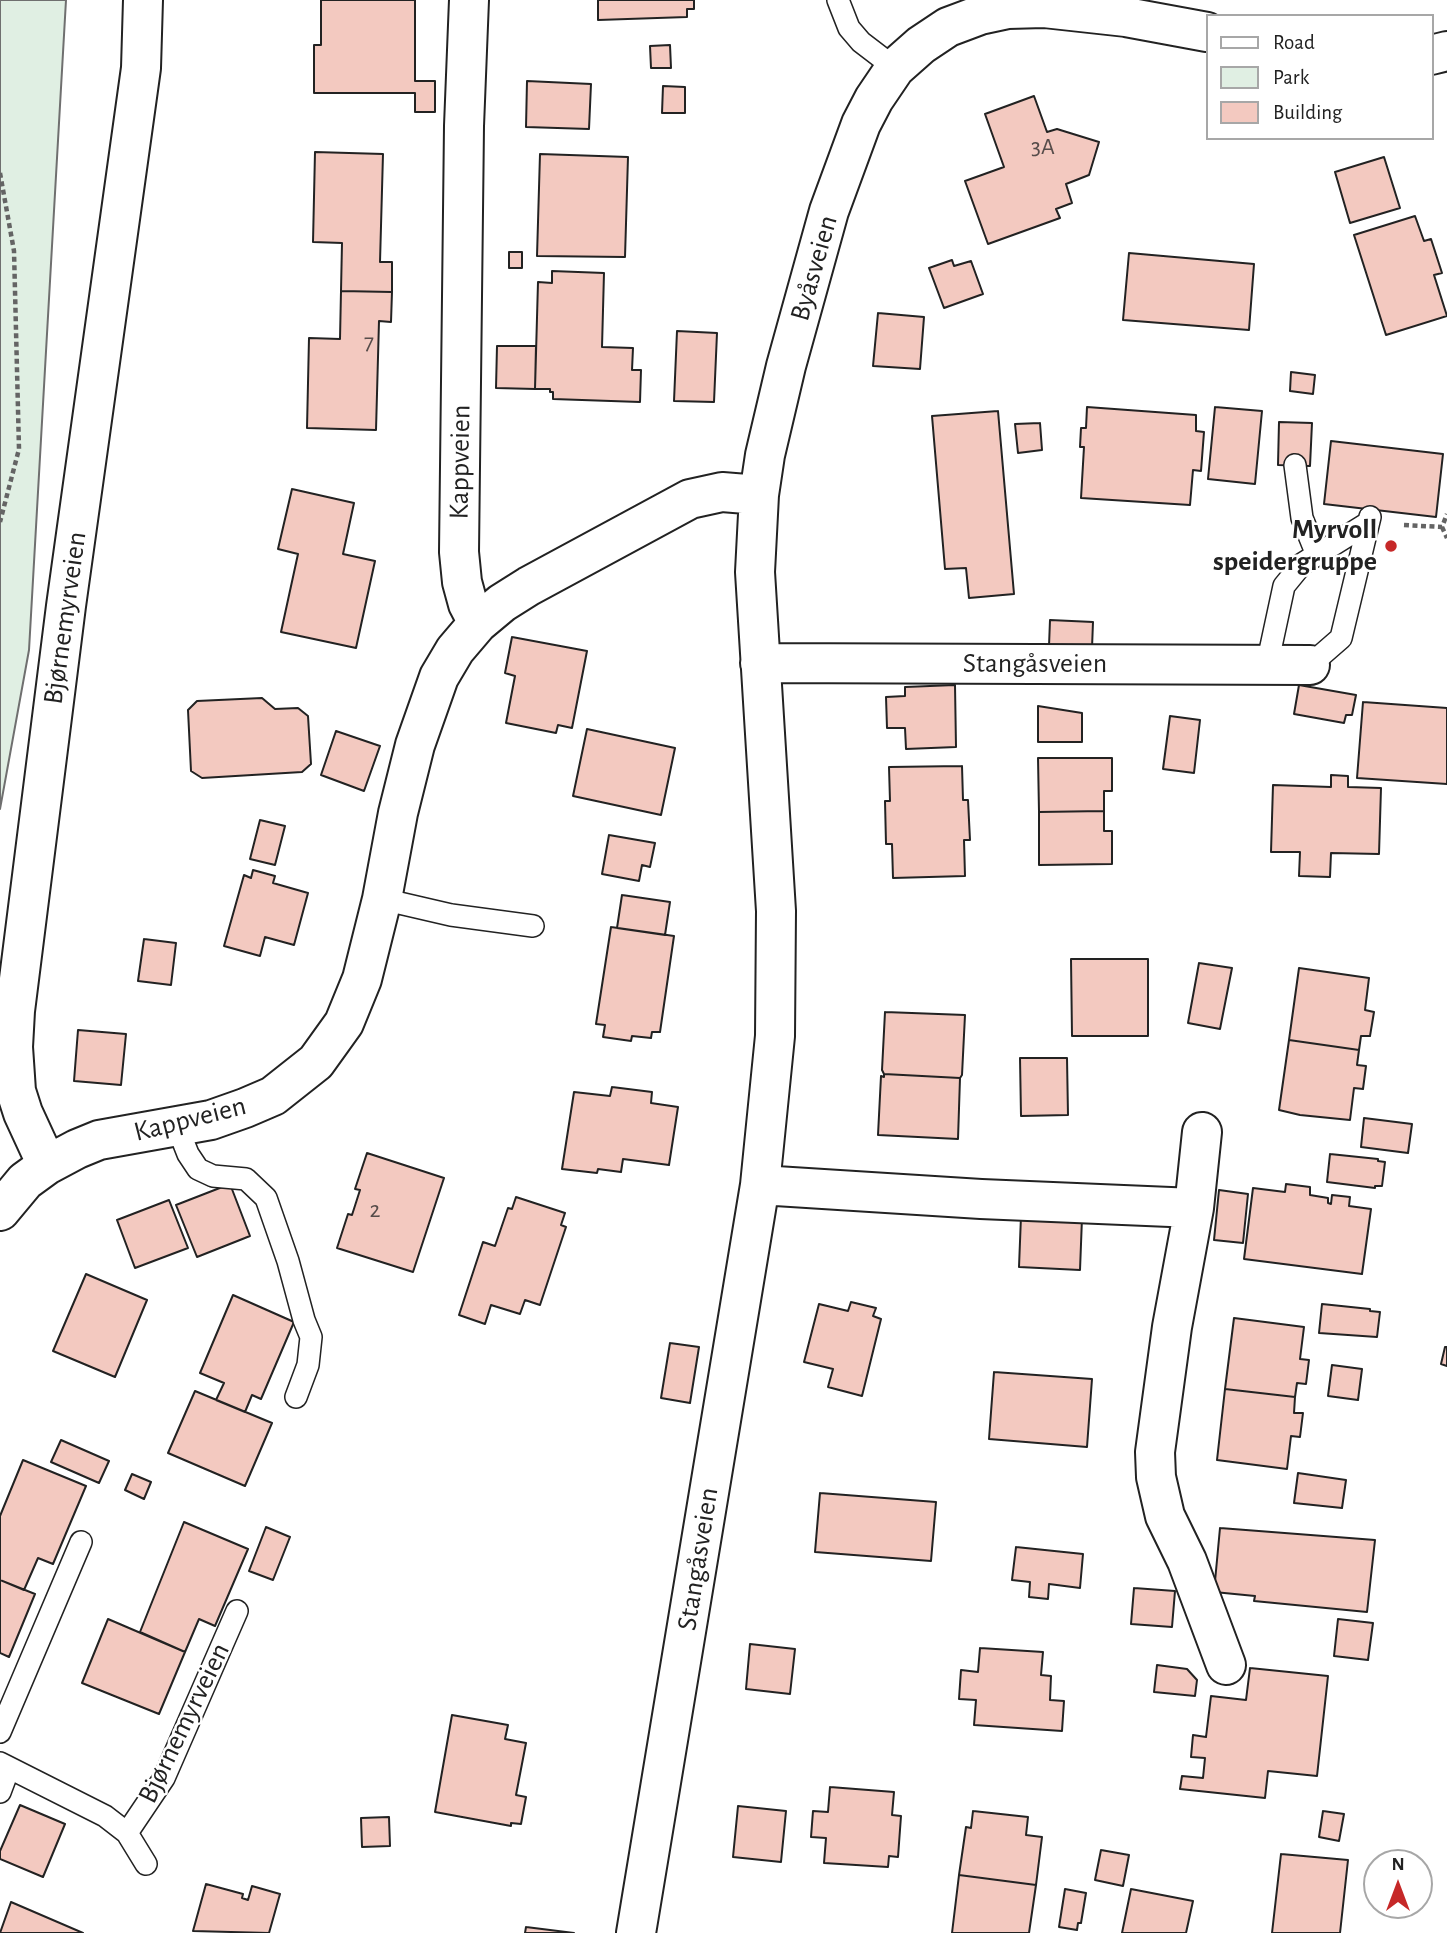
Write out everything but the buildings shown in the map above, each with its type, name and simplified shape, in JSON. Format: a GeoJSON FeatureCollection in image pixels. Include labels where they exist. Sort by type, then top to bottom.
{"type":"FeatureCollection","features":[{"type":"Feature","properties":{"kind":"street","name":"Bjørnemyrveien"},"geometry":{"type":"LineString","coordinates":[[47,1165],[16,1091],[13,1047],[15,1011],[66,606],[139,79],[143,0]]}},
{"type":"Feature","properties":{"kind":"street","name":"Kappveien"},"geometry":{"type":"LineString","coordinates":[[47,1165],[99,1140],[211,1120],[273,1096],[316,1062],[344,1023],[362,979],[415,745],[439,677],[455,650],[478,623],[468,604],[462,582],[459,552],[468,0]]}},
{"type":"Feature","properties":{"kind":"street","name":"Byåsveien"},"geometry":{"type":"LineString","coordinates":[[759,495],[765,455],[786,366],[829,211],[861,124],[895,68],[920,45],[948,27],[980,15],[1008,9],[1078,10],[1206,32]]}},
{"type":"Feature","properties":{"kind":"street"},"geometry":{"type":"LineString","coordinates":[[478,623],[529,586],[690,499],[722,492],[759,495]]}},
{"type":"Feature","properties":{"kind":"street","name":"Stangåsveien"},"geometry":{"type":"LineString","coordinates":[[636,1933],[760,1185],[775,1036],[776,911],[755,572],[759,495]]}},
{"type":"Feature","properties":{"kind":"street","name":"Stangåsveien"},"geometry":{"type":"LineString","coordinates":[[760,663],[1310,665]]}},
{"type":"Feature","properties":{"kind":"street"},"geometry":{"type":"LineString","coordinates":[[1202,1132],[1194,1208],[1172,1327],[1155,1452],[1156,1477],[1165,1516],[1187,1561],[1226,1665]]}},
{"type":"Feature","properties":{"kind":"street"},"geometry":{"type":"LineString","coordinates":[[0,1211],[25,1181],[47,1165]]}},
{"type":"Feature","properties":{"kind":"street"},"geometry":{"type":"LineString","coordinates":[[760,1185],[981,1199],[1194,1208]]}},
{"type":"Feature","properties":{"kind":"lane"},"geometry":{"type":"LineString","coordinates":[[838,0],[849,28],[861,42],[895,68]]}},
{"type":"Feature","properties":{"kind":"lane"},"geometry":{"type":"LineString","coordinates":[[1295,465],[1302,517],[1317,555]]}},
{"type":"Feature","properties":{"kind":"lane"},"geometry":{"type":"LineString","coordinates":[[1267,665],[1284,586],[1302,564],[1370,516]]}},
{"type":"Feature","properties":{"kind":"lane"},"geometry":{"type":"LineString","coordinates":[[1310,665],[1341,638],[1370,516]]}},
{"type":"Feature","properties":{"kind":"lane"},"geometry":{"type":"LineString","coordinates":[[382,900],[451,915],[533,926]]}},
{"type":"Feature","properties":{"kind":"lane"},"geometry":{"type":"LineString","coordinates":[[177,1126],[188,1154],[198,1169],[213,1176],[246,1179],[266,1198],[311,1337],[308,1365],[296,1397]]}},
{"type":"Feature","properties":{"kind":"lane"},"geometry":{"type":"LineString","coordinates":[[0,1731],[81,1542]]}},
{"type":"Feature","properties":{"kind":"lane","name":"Bjørnemyrveien"},"geometry":{"type":"LineString","coordinates":[[127,1833],[164,1778],[237,1611]]}},
{"type":"Feature","properties":{"kind":"lane","name":"Bjørnemyrveien"},"geometry":{"type":"LineString","coordinates":[[0,1792],[5,1766],[105,1816],[127,1833],[146,1864]]}},
{"type":"Feature","properties":{"kind":"path"},"geometry":{"type":"LineString","coordinates":[[0,173],[14,251],[19,449],[0,522]]}},
{"type":"Feature","properties":{"kind":"path"},"geometry":{"type":"LineString","coordinates":[[1447,514],[1442,527],[1447,538]]}},
{"type":"Feature","properties":{"kind":"path"},"geometry":{"type":"LineString","coordinates":[[1370,516],[1442,527]]}},
{"type":"Feature","properties":{"kind":"green space"},"geometry":{"type":"Polygon","coordinates":[[[0,0],[66,0],[29,650],[0,809],[0,0]]]}},
{"type":"Feature","properties":{"kind":"place","name":"Myrvoll speidergruppe"},"geometry":{"type":"Point","coordinates":[1391,546]}}]}
